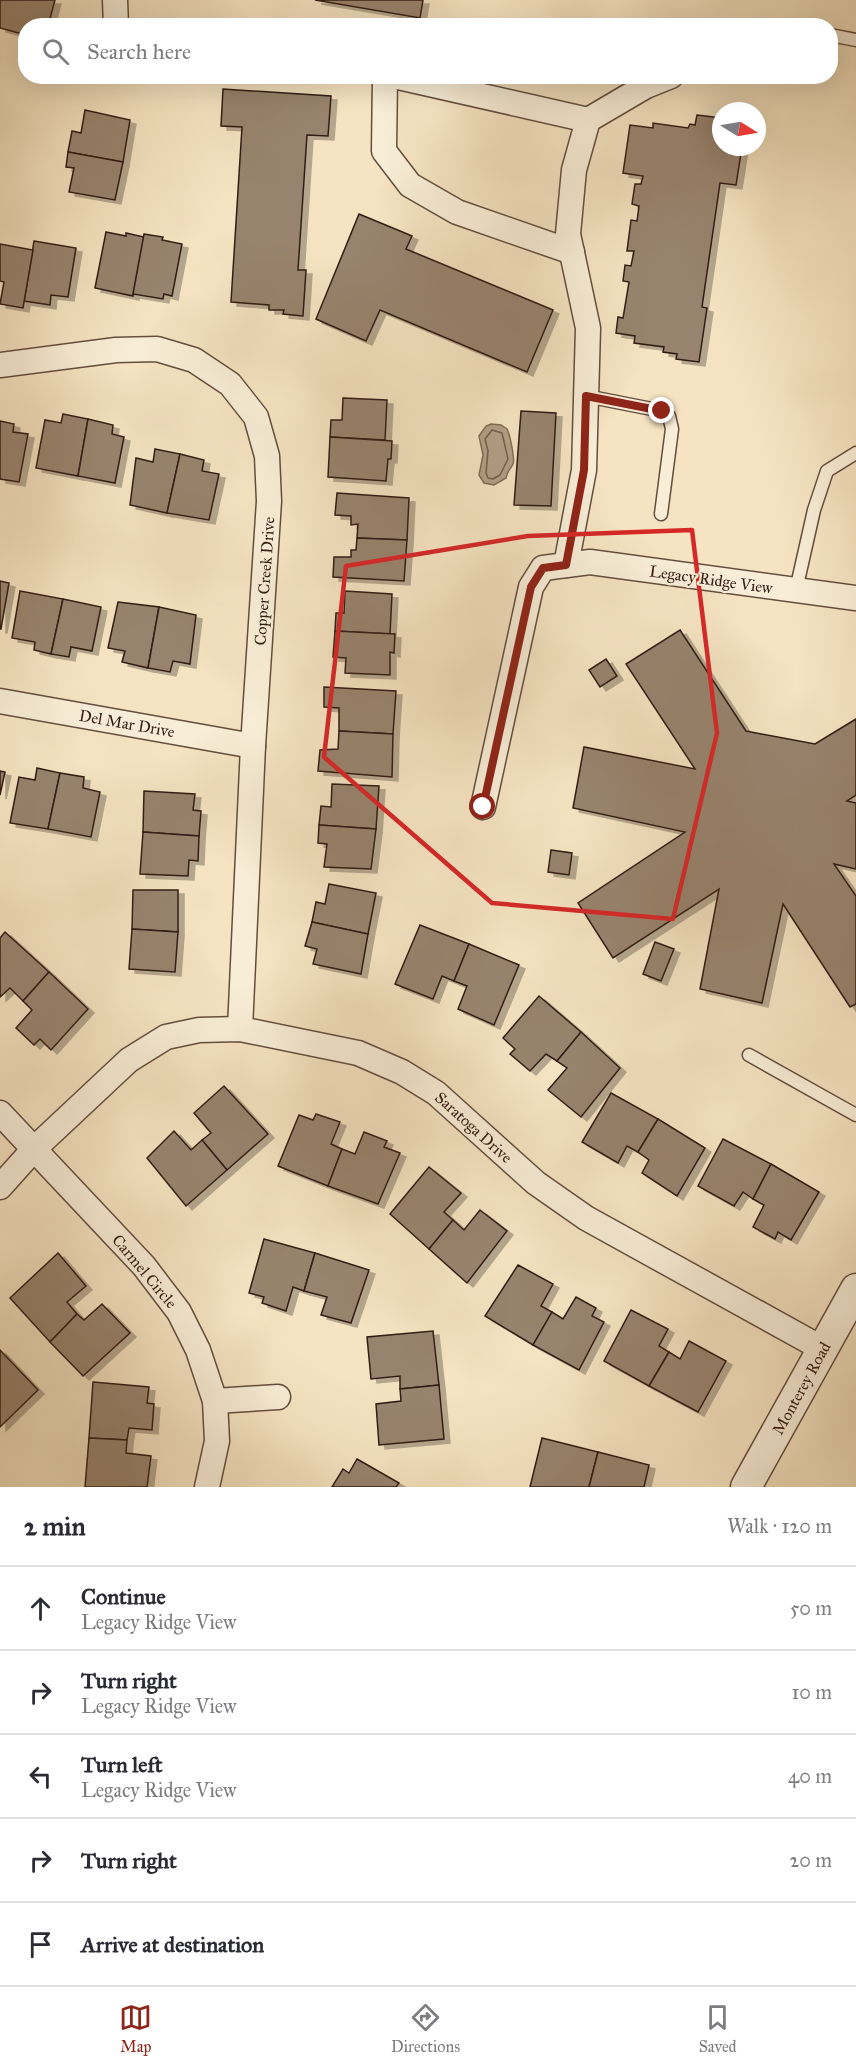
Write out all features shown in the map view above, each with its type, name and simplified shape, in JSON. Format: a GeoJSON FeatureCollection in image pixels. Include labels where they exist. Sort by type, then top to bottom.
{"type":"FeatureCollection","features":[{"type":"Feature","properties":{"kind":"street"},"geometry":{"type":"LineString","coordinates":[[115,0],[116,18]]}},
{"type":"Feature","properties":{"kind":"street"},"geometry":{"type":"LineString","coordinates":[[385,84],[384,151],[410,185],[456,212],[572,252]]}},
{"type":"Feature","properties":{"kind":"street"},"geometry":{"type":"LineString","coordinates":[[429,84],[588,120],[651,84]]}},
{"type":"Feature","properties":{"kind":"street"},"geometry":{"type":"LineString","coordinates":[[566,565],[584,470],[588,328],[568,234],[574,170],[588,120]]}},
{"type":"Feature","properties":{"kind":"street","name":"Copper Creek Drive"},"geometry":{"type":"LineString","coordinates":[[0,365],[116,350],[157,349],[194,360],[230,384],[256,417],[267,456],[269,501],[253,746],[240,1029]]}},
{"type":"Feature","properties":{"kind":"street","name":"Legacy Ridge View"},"geometry":{"type":"LineString","coordinates":[[483,807],[531,587],[543,568],[590,562],[856,598]]}},
{"type":"Feature","properties":{"kind":"street","name":"Del Mar Drive"},"geometry":{"type":"LineString","coordinates":[[0,700],[253,746]]}},
{"type":"Feature","properties":{"kind":"street","name":"Saratoga Drive"},"geometry":{"type":"LineString","coordinates":[[0,1187],[34,1149],[129,1060],[166,1037],[199,1030],[240,1029],[358,1053],[402,1072],[436,1093],[536,1183],[586,1218],[823,1349]]}},
{"type":"Feature","properties":{"kind":"street","name":"Carmel Circle"},"geometry":{"type":"LineString","coordinates":[[0,1113],[144,1266],[179,1312],[198,1350],[215,1401],[217,1441],[207,1487]]}},
{"type":"Feature","properties":{"kind":"street","name":"Monterey Road"},"geometry":{"type":"LineString","coordinates":[[746,1487],[856,1289]]}},
{"type":"Feature","properties":{"kind":"street"},"geometry":{"type":"LineString","coordinates":[[215,1401],[278,1397]]}},
{"type":"Feature","properties":{"kind":"lane"},"geometry":{"type":"LineString","coordinates":[[838,36],[856,40]]}},
{"type":"Feature","properties":{"kind":"lane"},"geometry":{"type":"LineString","coordinates":[[586,396],[662,411],[669,416],[672,429],[661,514]]}},
{"type":"Feature","properties":{"kind":"lane"},"geometry":{"type":"LineString","coordinates":[[796,590],[814,510],[827,471],[856,453]]}},
{"type":"Feature","properties":{"kind":"lane"},"geometry":{"type":"LineString","coordinates":[[748,1055],[856,1115]]}},
{"type":"Feature","properties":{"kind":"highlighted area"},"geometry":{"type":"Polygon","coordinates":[[[692,530],[717,733],[673,919],[492,903],[324,757],[346,566],[528,536],[692,530]]]}},
{"type":"Feature","properties":{"kind":"water"},"geometry":{"type":"Polygon","coordinates":[[[501,425],[507,429],[513,457],[513,464],[506,478],[494,485],[484,483],[479,475],[483,455],[479,436],[486,426],[501,425]]]}},
{"type":"Feature","properties":{"kind":"building"},"geometry":{"type":"Polygon","coordinates":[[[0,0],[55,0],[50,18],[18,18],[18,33],[0,28],[0,0]]]}},
{"type":"Feature","properties":{"kind":"building"},"geometry":{"type":"Polygon","coordinates":[[[315,0],[423,0],[420,18],[315,0]]]}},
{"type":"Feature","properties":{"kind":"building"},"geometry":{"type":"Polygon","coordinates":[[[223,89],[331,96],[328,136],[307,135],[298,270],[306,270],[303,316],[283,314],[284,310],[269,310],[269,305],[231,302],[242,127],[221,126],[223,89]]]}},
{"type":"Feature","properties":{"kind":"building"},"geometry":{"type":"Polygon","coordinates":[[[85,110],[130,120],[123,162],[68,152],[72,131],[81,133],[85,110]]]}},
{"type":"Feature","properties":{"kind":"building"},"geometry":{"type":"Polygon","coordinates":[[[697,115],[712,117],[712,156],[741,156],[736,185],[720,183],[702,307],[707,308],[699,362],[676,359],[677,354],[663,352],[664,347],[634,343],[635,336],[616,333],[618,317],[623,318],[629,282],[623,281],[625,265],[631,266],[634,251],[627,251],[631,220],[637,221],[639,206],[632,204],[635,184],[641,184],[643,176],[623,173],[630,125],[653,128],[653,123],[688,128],[690,124],[695,125],[697,115]]]}},
{"type":"Feature","properties":{"kind":"building"},"geometry":{"type":"Polygon","coordinates":[[[68,152],[123,162],[115,200],[69,192],[74,168],[66,167],[68,152]]]}},
{"type":"Feature","properties":{"kind":"building"},"geometry":{"type":"Polygon","coordinates":[[[359,214],[412,236],[406,249],[553,310],[527,372],[380,310],[366,341],[316,319],[359,214]]]}},
{"type":"Feature","properties":{"kind":"building"},"geometry":{"type":"Polygon","coordinates":[[[106,232],[144,237],[133,296],[95,288],[106,232]]]}},
{"type":"Feature","properties":{"kind":"building"},"geometry":{"type":"Polygon","coordinates":[[[144,234],[163,237],[162,240],[182,244],[172,296],[164,294],[163,299],[133,294],[144,234]]]}},
{"type":"Feature","properties":{"kind":"building"},"geometry":{"type":"Polygon","coordinates":[[[34,241],[76,248],[68,297],[51,295],[50,305],[24,301],[34,241]]]}},
{"type":"Feature","properties":{"kind":"building"},"geometry":{"type":"Polygon","coordinates":[[[0,244],[33,250],[23,308],[0,304],[4,282],[0,281],[0,244]]]}},
{"type":"Feature","properties":{"kind":"building"},"geometry":{"type":"Polygon","coordinates":[[[343,398],[387,400],[385,440],[330,437],[331,420],[342,420],[343,398]]]}},
{"type":"Feature","properties":{"kind":"building"},"geometry":{"type":"Polygon","coordinates":[[[521,411],[556,413],[551,506],[514,505],[521,411]]]}},
{"type":"Feature","properties":{"kind":"building"},"geometry":{"type":"Polygon","coordinates":[[[63,414],[88,419],[78,476],[36,468],[45,420],[61,423],[63,414]]]}},
{"type":"Feature","properties":{"kind":"building"},"geometry":{"type":"Polygon","coordinates":[[[88,419],[113,425],[112,434],[124,437],[115,483],[78,476],[88,419]]]}},
{"type":"Feature","properties":{"kind":"building"},"geometry":{"type":"Polygon","coordinates":[[[0,421],[14,424],[13,432],[28,434],[19,482],[0,479],[0,421]]]}},
{"type":"Feature","properties":{"kind":"building"},"geometry":{"type":"Polygon","coordinates":[[[330,437],[392,441],[386,481],[328,477],[330,437]]]}},
{"type":"Feature","properties":{"kind":"building"},"geometry":{"type":"Polygon","coordinates":[[[155,449],[180,454],[167,513],[130,505],[136,458],[153,462],[155,449]]]}},
{"type":"Feature","properties":{"kind":"building"},"geometry":{"type":"Polygon","coordinates":[[[180,454],[204,460],[202,471],[219,474],[209,520],[167,513],[180,454]]]}},
{"type":"Feature","properties":{"kind":"building"},"geometry":{"type":"Polygon","coordinates":[[[337,493],[409,498],[407,540],[357,538],[358,524],[351,525],[351,516],[335,515],[337,493]]]}},
{"type":"Feature","properties":{"kind":"building"},"geometry":{"type":"Polygon","coordinates":[[[357,538],[407,540],[404,581],[333,577],[334,557],[351,557],[351,550],[356,550],[357,538]]]}},
{"type":"Feature","properties":{"kind":"building"},"geometry":{"type":"Polygon","coordinates":[[[0,581],[9,583],[1,629],[0,629],[0,581]]]}},
{"type":"Feature","properties":{"kind":"building"},"geometry":{"type":"Polygon","coordinates":[[[20,591],[63,599],[51,654],[34,650],[35,642],[12,638],[20,591]]]}},
{"type":"Feature","properties":{"kind":"building"},"geometry":{"type":"Polygon","coordinates":[[[345,591],[392,594],[390,634],[335,631],[336,613],[344,613],[345,591]]]}},
{"type":"Feature","properties":{"kind":"building"},"geometry":{"type":"Polygon","coordinates":[[[63,599],[101,607],[92,651],[71,647],[69,657],[51,654],[63,599]]]}},
{"type":"Feature","properties":{"kind":"building"},"geometry":{"type":"Polygon","coordinates":[[[118,602],[159,607],[148,668],[122,662],[125,651],[108,648],[118,602]]]}},
{"type":"Feature","properties":{"kind":"building"},"geometry":{"type":"Polygon","coordinates":[[[159,607],[196,615],[190,664],[173,661],[170,672],[148,668],[159,607]]]}},
{"type":"Feature","properties":{"kind":"building"},"geometry":{"type":"Polygon","coordinates":[[[680,630],[746,731],[815,744],[856,719],[856,795],[847,801],[856,803],[856,869],[834,864],[856,896],[856,1004],[850,1007],[783,904],[762,1003],[700,989],[719,889],[613,958],[578,903],[685,832],[573,808],[584,747],[695,769],[626,664],[680,630]]]}},
{"type":"Feature","properties":{"kind":"building"},"geometry":{"type":"Polygon","coordinates":[[[335,631],[395,634],[394,653],[390,652],[390,675],[345,673],[346,658],[333,657],[335,631]]]}},
{"type":"Feature","properties":{"kind":"building"},"geometry":{"type":"Polygon","coordinates":[[[606,659],[617,676],[600,687],[589,670],[606,659]]]}},
{"type":"Feature","properties":{"kind":"building"},"geometry":{"type":"Polygon","coordinates":[[[324,687],[396,691],[393,734],[339,731],[339,708],[324,707],[324,687]]]}},
{"type":"Feature","properties":{"kind":"building"},"geometry":{"type":"Polygon","coordinates":[[[339,731],[393,734],[392,777],[318,771],[320,750],[338,749],[339,731]]]}},
{"type":"Feature","properties":{"kind":"building"},"geometry":{"type":"Polygon","coordinates":[[[37,768],[60,773],[48,829],[10,823],[19,777],[35,780],[37,768]]]}},
{"type":"Feature","properties":{"kind":"building"},"geometry":{"type":"Polygon","coordinates":[[[0,771],[5,772],[0,795],[0,771]]]}},
{"type":"Feature","properties":{"kind":"building"},"geometry":{"type":"Polygon","coordinates":[[[60,773],[84,777],[83,788],[100,792],[91,837],[48,829],[60,773]]]}},
{"type":"Feature","properties":{"kind":"building"},"geometry":{"type":"Polygon","coordinates":[[[332,784],[379,786],[376,829],[319,825],[321,806],[331,807],[332,784]]]}},
{"type":"Feature","properties":{"kind":"building"},"geometry":{"type":"Polygon","coordinates":[[[144,791],[195,794],[193,810],[201,811],[199,836],[143,832],[144,791]]]}},
{"type":"Feature","properties":{"kind":"building"},"geometry":{"type":"Polygon","coordinates":[[[319,825],[376,829],[371,869],[324,867],[327,844],[318,843],[319,825]]]}},
{"type":"Feature","properties":{"kind":"building"},"geometry":{"type":"Polygon","coordinates":[[[143,832],[199,836],[198,861],[189,860],[188,876],[140,874],[143,832]]]}},
{"type":"Feature","properties":{"kind":"building"},"geometry":{"type":"Polygon","coordinates":[[[551,850],[572,853],[569,875],[548,872],[551,850]]]}},
{"type":"Feature","properties":{"kind":"building"},"geometry":{"type":"Polygon","coordinates":[[[329,884],[376,893],[368,934],[312,922],[316,902],[325,904],[329,884]]]}},
{"type":"Feature","properties":{"kind":"building"},"geometry":{"type":"Polygon","coordinates":[[[133,890],[178,890],[178,932],[132,929],[133,890]]]}},
{"type":"Feature","properties":{"kind":"building"},"geometry":{"type":"Polygon","coordinates":[[[312,922],[368,934],[361,974],[313,964],[317,949],[305,946],[312,922]]]}},
{"type":"Feature","properties":{"kind":"building"},"geometry":{"type":"Polygon","coordinates":[[[420,925],[469,944],[454,981],[442,976],[433,999],[395,984],[420,925]]]}},
{"type":"Feature","properties":{"kind":"building"},"geometry":{"type":"Polygon","coordinates":[[[132,929],[178,932],[175,972],[129,969],[132,929]]]}},
{"type":"Feature","properties":{"kind":"building"},"geometry":{"type":"Polygon","coordinates":[[[5,932],[49,972],[23,1001],[10,988],[0,997],[0,938],[5,932]]]}},
{"type":"Feature","properties":{"kind":"building"},"geometry":{"type":"Polygon","coordinates":[[[655,942],[674,949],[661,981],[643,974],[655,942]]]}},
{"type":"Feature","properties":{"kind":"building"},"geometry":{"type":"Polygon","coordinates":[[[469,944],[519,965],[494,1025],[458,1009],[467,986],[454,981],[469,944]]]}},
{"type":"Feature","properties":{"kind":"building"},"geometry":{"type":"Polygon","coordinates":[[[49,972],[88,1009],[51,1050],[40,1039],[34,1045],[16,1028],[32,1010],[23,1001],[49,972]]]}},
{"type":"Feature","properties":{"kind":"building"},"geometry":{"type":"Polygon","coordinates":[[[539,996],[581,1032],[557,1061],[546,1054],[530,1071],[510,1054],[515,1049],[503,1038],[539,996]]]}},
{"type":"Feature","properties":{"kind":"building"},"geometry":{"type":"Polygon","coordinates":[[[581,1032],[620,1068],[581,1117],[548,1090],[567,1068],[557,1061],[581,1032]]]}},
{"type":"Feature","properties":{"kind":"building"},"geometry":{"type":"Polygon","coordinates":[[[224,1086],[268,1134],[227,1170],[202,1140],[211,1133],[194,1113],[224,1086]]]}},
{"type":"Feature","properties":{"kind":"building"},"geometry":{"type":"Polygon","coordinates":[[[611,1093],[658,1119],[638,1152],[627,1146],[618,1163],[582,1142],[611,1093]]]}},
{"type":"Feature","properties":{"kind":"building"},"geometry":{"type":"Polygon","coordinates":[[[316,1114],[340,1122],[331,1144],[342,1149],[328,1186],[278,1166],[299,1115],[313,1120],[316,1114]]]}},
{"type":"Feature","properties":{"kind":"building"},"geometry":{"type":"Polygon","coordinates":[[[658,1119],[705,1148],[677,1196],[642,1173],[649,1160],[638,1152],[658,1119]]]}},
{"type":"Feature","properties":{"kind":"building"},"geometry":{"type":"Polygon","coordinates":[[[174,1131],[191,1150],[202,1140],[227,1170],[186,1206],[147,1158],[174,1131]]]}},
{"type":"Feature","properties":{"kind":"building"},"geometry":{"type":"Polygon","coordinates":[[[364,1132],[387,1141],[384,1147],[400,1153],[378,1204],[328,1186],[342,1149],[355,1154],[364,1132]]]}},
{"type":"Feature","properties":{"kind":"building"},"geometry":{"type":"Polygon","coordinates":[[[723,1139],[771,1164],[753,1199],[743,1192],[734,1206],[698,1186],[723,1139]]]}},
{"type":"Feature","properties":{"kind":"building"},"geometry":{"type":"Polygon","coordinates":[[[771,1164],[819,1192],[791,1240],[778,1232],[775,1239],[753,1227],[764,1205],[753,1199],[771,1164]]]}},
{"type":"Feature","properties":{"kind":"building"},"geometry":{"type":"Polygon","coordinates":[[[429,1167],[461,1193],[444,1212],[453,1220],[429,1249],[390,1214],[429,1167]]]}},
{"type":"Feature","properties":{"kind":"building"},"geometry":{"type":"Polygon","coordinates":[[[480,1210],[507,1231],[467,1283],[429,1249],[453,1220],[464,1230],[480,1210]]]}},
{"type":"Feature","properties":{"kind":"building"},"geometry":{"type":"Polygon","coordinates":[[[264,1239],[315,1253],[304,1291],[293,1287],[286,1311],[262,1303],[264,1297],[249,1293],[264,1239]]]}},
{"type":"Feature","properties":{"kind":"building"},"geometry":{"type":"Polygon","coordinates":[[[58,1253],[86,1286],[67,1302],[77,1314],[50,1342],[10,1298],[58,1253]]]}},
{"type":"Feature","properties":{"kind":"building"},"geometry":{"type":"Polygon","coordinates":[[[315,1253],[369,1270],[351,1323],[321,1315],[327,1297],[304,1291],[315,1253]]]}},
{"type":"Feature","properties":{"kind":"building"},"geometry":{"type":"Polygon","coordinates":[[[518,1265],[553,1284],[541,1306],[552,1312],[533,1345],[485,1316],[518,1265]]]}},
{"type":"Feature","properties":{"kind":"building"},"geometry":{"type":"Polygon","coordinates":[[[576,1297],[596,1308],[592,1316],[604,1322],[579,1370],[533,1345],[552,1312],[563,1319],[576,1297]]]}},
{"type":"Feature","properties":{"kind":"building"},"geometry":{"type":"Polygon","coordinates":[[[102,1304],[130,1333],[83,1376],[50,1342],[77,1314],[84,1320],[102,1304]]]}},
{"type":"Feature","properties":{"kind":"building"},"geometry":{"type":"Polygon","coordinates":[[[631,1310],[668,1329],[659,1346],[669,1352],[649,1386],[604,1361],[631,1310]]]}},
{"type":"Feature","properties":{"kind":"building"},"geometry":{"type":"Polygon","coordinates":[[[433,1331],[439,1385],[400,1389],[400,1376],[371,1379],[367,1337],[433,1331]]]}},
{"type":"Feature","properties":{"kind":"building"},"geometry":{"type":"Polygon","coordinates":[[[689,1341],[726,1361],[698,1412],[649,1386],[669,1352],[680,1359],[689,1341]]]}},
{"type":"Feature","properties":{"kind":"building"},"geometry":{"type":"Polygon","coordinates":[[[0,1350],[38,1390],[0,1427],[0,1350]]]}},
{"type":"Feature","properties":{"kind":"building"},"geometry":{"type":"Polygon","coordinates":[[[93,1382],[149,1387],[147,1403],[154,1404],[152,1430],[129,1428],[127,1440],[89,1438],[93,1382]]]}},
{"type":"Feature","properties":{"kind":"building"},"geometry":{"type":"Polygon","coordinates":[[[439,1385],[444,1439],[379,1445],[376,1404],[401,1401],[400,1389],[439,1385]]]}},
{"type":"Feature","properties":{"kind":"building"},"geometry":{"type":"Polygon","coordinates":[[[89,1438],[127,1440],[126,1453],[151,1456],[147,1487],[85,1487],[89,1438]]]}},
{"type":"Feature","properties":{"kind":"building"},"geometry":{"type":"Polygon","coordinates":[[[542,1438],[598,1452],[589,1487],[530,1487],[542,1438]]]}},
{"type":"Feature","properties":{"kind":"building"},"geometry":{"type":"Polygon","coordinates":[[[598,1452],[649,1465],[644,1487],[589,1487],[598,1452]]]}},
{"type":"Feature","properties":{"kind":"building"},"geometry":{"type":"Polygon","coordinates":[[[357,1459],[399,1483],[396,1487],[332,1487],[343,1469],[349,1473],[357,1459]]]}},
{"type":"Feature","properties":{"kind":"route"},"geometry":{"type":"LineString","coordinates":[[483,807],[531,587],[543,568],[566,565],[584,470],[586,396],[662,411]]}}]}
